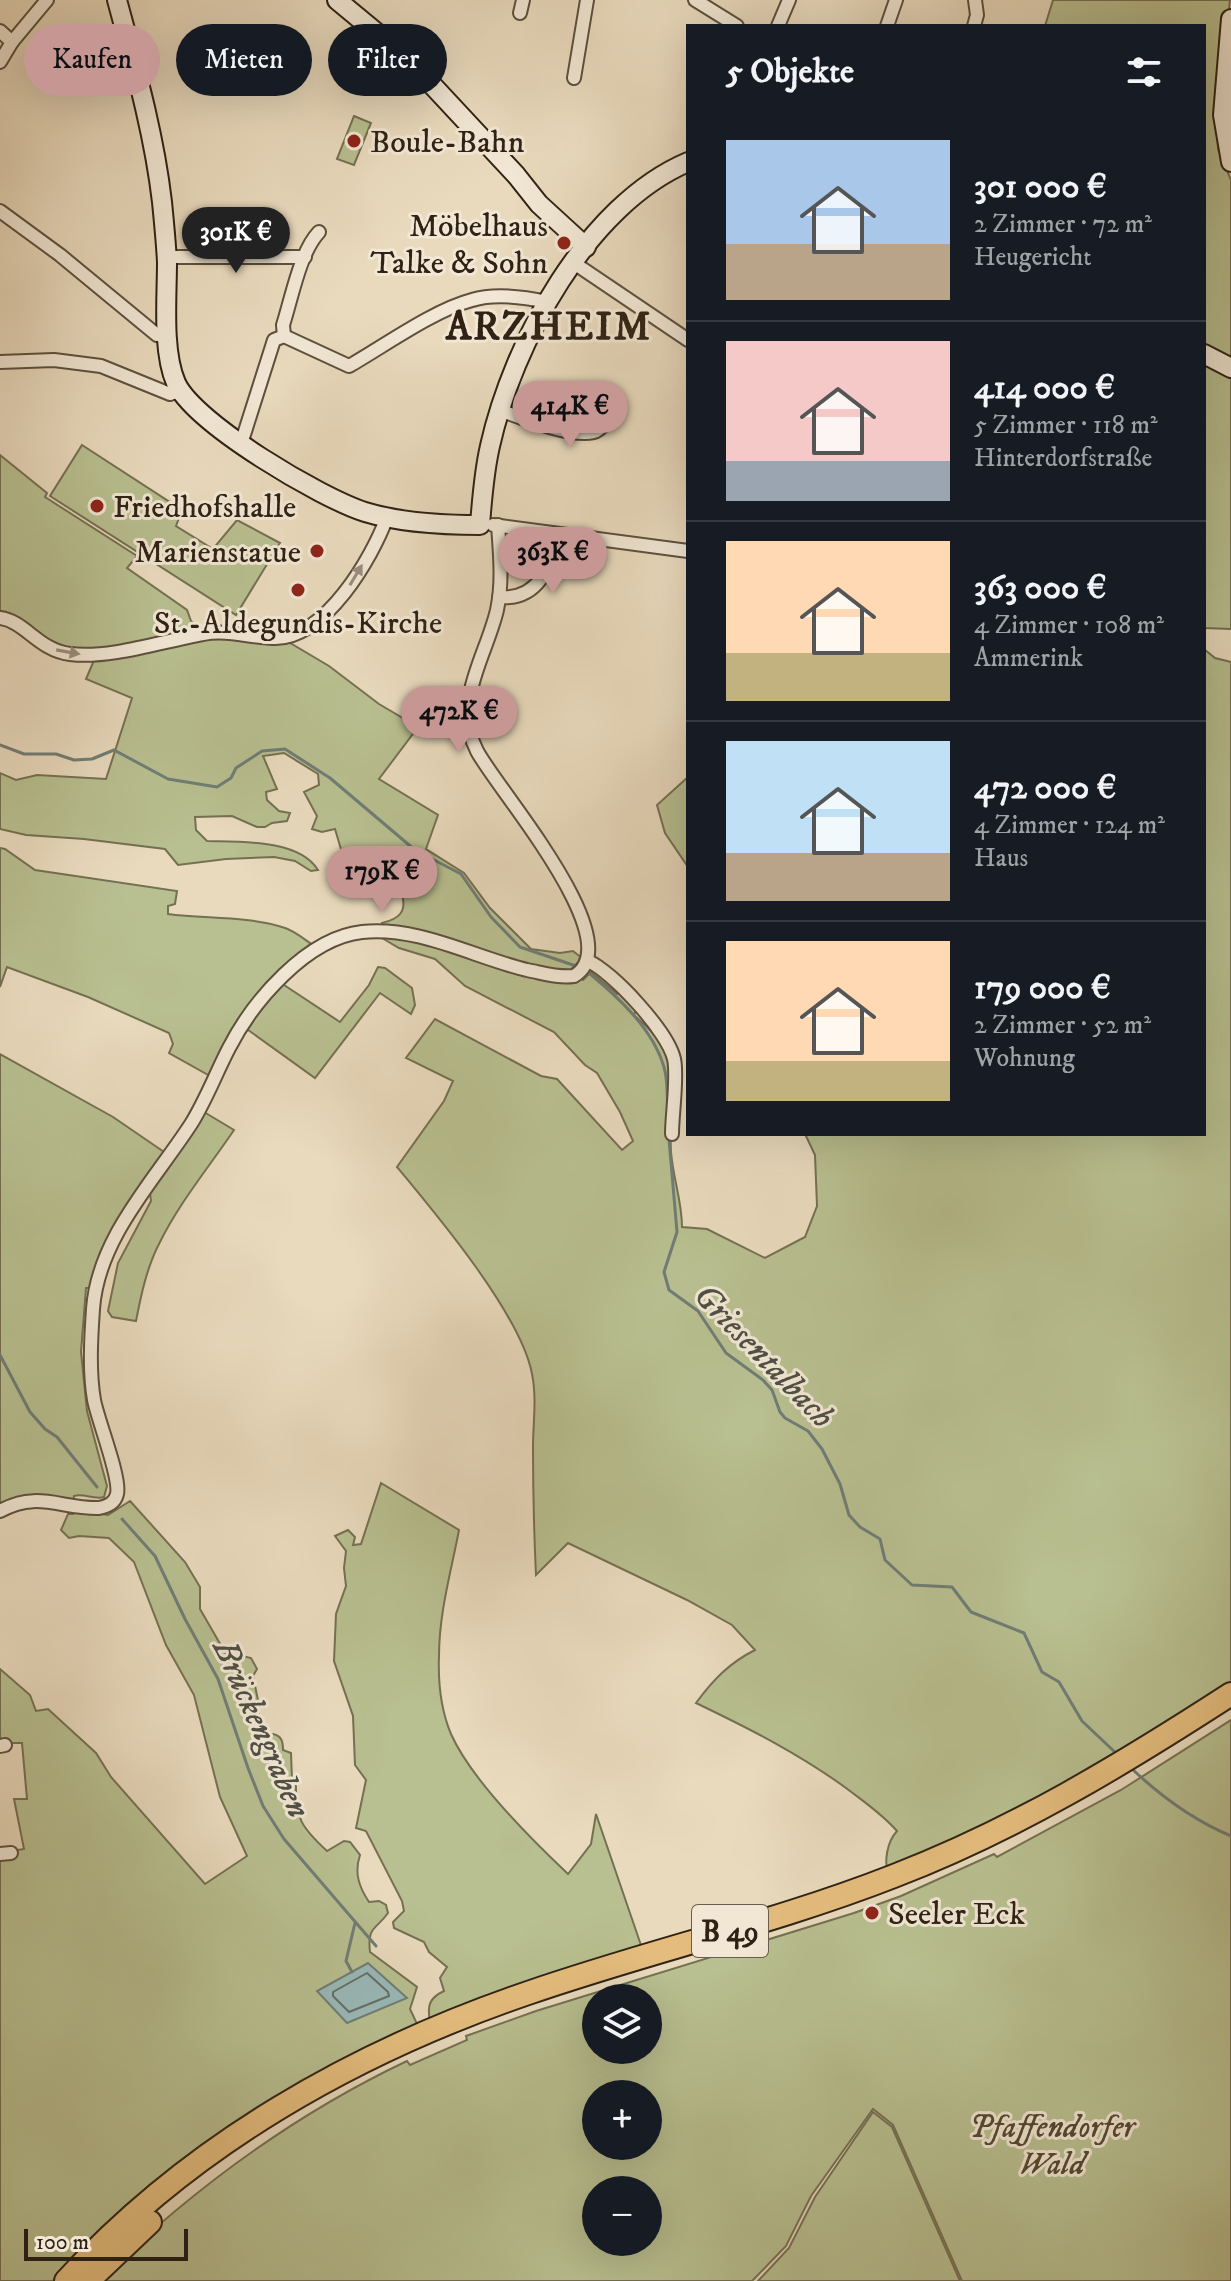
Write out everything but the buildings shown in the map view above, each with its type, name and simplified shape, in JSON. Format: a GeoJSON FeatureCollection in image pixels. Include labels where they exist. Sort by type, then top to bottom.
{"type":"FeatureCollection","features":[{"type":"Feature","properties":{"kind":"highway","name":"B 49"},"geometry":{"type":"LineString","coordinates":[[1000,1837],[1231,1694]]}},
{"type":"Feature","properties":{"kind":"highway","name":"B 49"},"geometry":{"type":"LineString","coordinates":[[66,2281],[149,2204],[226,2143],[347,2068],[402,2050],[461,2024],[559,1997],[899,1889],[1123,1779],[1231,1710]]}},
{"type":"Feature","properties":{"kind":"highway","name":"B 49"},"geometry":{"type":"LineString","coordinates":[[88,2281],[169,2205],[259,2137],[402,2050]]}},
{"type":"Feature","properties":{"kind":"street"},"geometry":{"type":"LineString","coordinates":[[0,62],[12,42],[47,0]]}},
{"type":"Feature","properties":{"kind":"street"},"geometry":{"type":"LineString","coordinates":[[117,0],[149,123],[159,177],[167,257],[171,366],[181,390],[198,411],[241,444],[334,499],[365,512],[420,522],[489,525],[686,551]]}},
{"type":"Feature","properties":{"kind":"street"},"geometry":{"type":"LineString","coordinates":[[337,0],[407,58],[539,204],[586,247]]}},
{"type":"Feature","properties":{"kind":"street"},"geometry":{"type":"LineString","coordinates":[[574,78],[587,0]]}},
{"type":"Feature","properties":{"kind":"street"},"geometry":{"type":"LineString","coordinates":[[695,0],[734,24]]}},
{"type":"Feature","properties":{"kind":"street"},"geometry":{"type":"LineString","coordinates":[[779,24],[789,0]]}},
{"type":"Feature","properties":{"kind":"street"},"geometry":{"type":"LineString","coordinates":[[888,24],[896,0]]}},
{"type":"Feature","properties":{"kind":"street"},"geometry":{"type":"LineString","coordinates":[[975,0],[975,24]]}},
{"type":"Feature","properties":{"kind":"street"},"geometry":{"type":"LineString","coordinates":[[1231,19],[1223,115],[1231,162]]}},
{"type":"Feature","properties":{"kind":"street"},"geometry":{"type":"LineString","coordinates":[[0,31],[12,42]]}},
{"type":"Feature","properties":{"kind":"street"},"geometry":{"type":"LineString","coordinates":[[0,1511],[37,1500],[99,1508],[115,1499],[117,1482],[93,1390],[92,1334],[96,1285],[116,1235],[201,1107],[235,1038],[261,1000],[282,977],[323,945],[342,936],[362,932],[390,932],[415,937],[554,976],[574,976],[588,961],[588,941],[569,889],[489,771],[471,737],[468,703],[471,685],[499,597],[489,525],[487,460],[500,410],[518,361],[547,302],[612,216],[630,200],[686,163]]}},
{"type":"Feature","properties":{"kind":"street"},"geometry":{"type":"LineString","coordinates":[[0,211],[60,255],[157,335],[168,332]]}},
{"type":"Feature","properties":{"kind":"street"},"geometry":{"type":"LineString","coordinates":[[284,336],[283,325],[305,257],[311,240],[319,232]]}},
{"type":"Feature","properties":{"kind":"street"},"geometry":{"type":"LineString","coordinates":[[167,257],[305,257]]}},
{"type":"Feature","properties":{"kind":"street"},"geometry":{"type":"LineString","coordinates":[[574,263],[686,339]]}},
{"type":"Feature","properties":{"kind":"street"},"geometry":{"type":"LineString","coordinates":[[241,444],[274,340],[284,336],[349,366],[470,300],[487,297],[547,302]]}},
{"type":"Feature","properties":{"kind":"street"},"geometry":{"type":"LineString","coordinates":[[1206,355],[1231,368]]}},
{"type":"Feature","properties":{"kind":"street"},"geometry":{"type":"LineString","coordinates":[[0,362],[54,360],[101,366],[170,394],[181,390]]}},
{"type":"Feature","properties":{"kind":"street"},"geometry":{"type":"LineString","coordinates":[[500,410],[533,422],[588,434],[602,427],[615,403]]}},
{"type":"Feature","properties":{"kind":"street"},"geometry":{"type":"LineString","coordinates":[[0,618],[17,624],[36,641],[69,654],[103,653],[215,631],[274,638],[286,636],[310,626],[338,602],[353,581],[387,517]]}},
{"type":"Feature","properties":{"kind":"street"},"geometry":{"type":"LineString","coordinates":[[499,597],[521,595],[535,588],[550,559],[557,534]]}},
{"type":"Feature","properties":{"kind":"street"},"geometry":{"type":"LineString","coordinates":[[588,961],[628,993],[667,1043],[674,1058],[675,1076],[672,1134]]}},
{"type":"Feature","properties":{"kind":"green space"},"geometry":{"type":"Polygon","coordinates":[[[1053,0],[1230,0],[1217,121],[1218,149],[1231,180],[1231,361],[1206,347],[1206,24],[1046,24],[1053,0]]]}},
{"type":"Feature","properties":{"kind":"green space"},"geometry":{"type":"Polygon","coordinates":[[[354,116],[371,123],[354,165],[337,159],[354,116]]]}},
{"type":"Feature","properties":{"kind":"green space"},"geometry":{"type":"Polygon","coordinates":[[[1206,363],[1231,379],[1231,629],[1206,628],[1206,363]]]}},
{"type":"Feature","properties":{"kind":"green space"},"geometry":{"type":"Polygon","coordinates":[[[82,445],[182,510],[176,526],[213,549],[237,520],[280,543],[236,615],[50,496],[82,445]]]}},
{"type":"Feature","properties":{"kind":"green space"},"geometry":{"type":"Polygon","coordinates":[[[0,455],[47,493],[45,497],[137,556],[127,568],[187,610],[191,621],[201,630],[119,648],[67,650],[38,637],[17,618],[0,614],[0,455]]]}},
{"type":"Feature","properties":{"kind":"green space"},"geometry":{"type":"Polygon","coordinates":[[[214,634],[285,640],[418,727],[379,779],[438,815],[426,849],[464,873],[490,908],[531,949],[560,953],[573,951],[582,958],[571,970],[583,980],[591,972],[617,994],[620,991],[637,1008],[634,1015],[659,1040],[669,1058],[672,1081],[671,1152],[682,1227],[707,1229],[765,1258],[805,1237],[817,1206],[815,1155],[806,1136],[1206,1136],[1206,651],[1215,658],[1231,662],[1231,1683],[1073,1781],[888,1874],[887,1852],[897,1831],[880,1815],[832,1778],[794,1754],[696,1703],[722,1673],[755,1650],[732,1625],[568,1543],[536,1575],[535,1402],[532,1374],[525,1350],[495,1295],[397,1167],[444,1101],[453,1081],[406,1058],[435,1019],[541,1076],[557,1079],[622,1150],[633,1141],[620,1112],[597,1073],[585,1065],[554,1032],[465,986],[435,959],[399,948],[382,938],[382,923],[397,917],[402,910],[402,894],[380,880],[374,880],[354,860],[348,863],[335,829],[322,832],[312,829],[317,816],[304,792],[319,785],[318,774],[284,753],[263,756],[277,789],[266,792],[267,800],[279,811],[290,813],[287,821],[257,827],[232,816],[195,817],[196,830],[207,841],[252,842],[283,847],[309,860],[318,870],[311,871],[295,861],[274,857],[178,865],[165,849],[26,835],[0,829],[0,773],[16,780],[37,775],[106,779],[132,698],[86,679],[95,658],[214,634]]]}},
{"type":"Feature","properties":{"kind":"green space"},"geometry":{"type":"Polygon","coordinates":[[[686,779],[686,864],[665,833],[657,805],[686,779]]]}},
{"type":"Feature","properties":{"kind":"green space"},"geometry":{"type":"Polygon","coordinates":[[[0,848],[35,870],[177,891],[175,904],[168,906],[168,914],[268,923],[291,930],[314,946],[282,973],[210,1076],[169,1053],[173,1044],[169,1033],[88,997],[7,967],[0,987],[0,848]]]}},
{"type":"Feature","properties":{"kind":"green space"},"geometry":{"type":"Polygon","coordinates":[[[378,967],[385,968],[412,988],[415,1005],[411,1014],[380,993],[315,1078],[244,1027],[281,983],[340,1022],[369,985],[378,967]]]}},
{"type":"Feature","properties":{"kind":"green space"},"geometry":{"type":"Polygon","coordinates":[[[0,1054],[113,1117],[167,1154],[91,1288],[86,1288],[81,1352],[87,1411],[107,1486],[104,1497],[78,1495],[74,1496],[73,1501],[36,1496],[0,1507],[0,1054]]]}},
{"type":"Feature","properties":{"kind":"green space"},"geometry":{"type":"Polygon","coordinates":[[[204,1112],[234,1130],[185,1200],[159,1244],[142,1291],[136,1321],[112,1317],[108,1311],[118,1263],[151,1201],[150,1193],[204,1112]]]}},
{"type":"Feature","properties":{"kind":"green space"},"geometry":{"type":"Polygon","coordinates":[[[381,1483],[459,1530],[443,1608],[439,1666],[445,1715],[460,1752],[504,1808],[568,1874],[591,1844],[596,1814],[643,1951],[430,2021],[430,2003],[444,1991],[440,1978],[447,1967],[429,1952],[424,1942],[394,1928],[393,1922],[404,1911],[402,1901],[366,1831],[356,1828],[366,1780],[355,1765],[353,1716],[334,1661],[336,1614],[346,1586],[346,1551],[335,1536],[348,1530],[355,1537],[353,1545],[361,1544],[381,1483]]]}},
{"type":"Feature","properties":{"kind":"green space"},"geometry":{"type":"Polygon","coordinates":[[[130,1501],[185,1562],[200,1587],[200,1609],[230,1661],[235,1664],[243,1656],[251,1658],[257,1669],[253,1676],[259,1705],[258,1727],[267,1737],[273,1734],[278,1736],[283,1750],[291,1753],[292,1780],[296,1783],[301,1821],[327,1851],[344,1841],[350,1842],[360,1855],[358,1880],[363,1891],[369,1902],[379,1901],[386,1905],[388,1913],[371,1933],[370,1952],[417,1987],[410,2009],[418,2026],[324,2074],[61,2281],[0,2281],[0,1858],[24,1849],[14,1799],[27,1799],[22,1743],[0,1743],[0,1669],[30,1695],[36,1711],[48,1709],[96,1753],[111,1777],[205,1884],[247,1856],[220,1797],[194,1695],[166,1645],[134,1562],[109,1538],[69,1538],[61,1530],[73,1510],[108,1515],[130,1501]]]}},
{"type":"Feature","properties":{"kind":"green space","name":"Pfaffendorfer Wald"},"geometry":{"type":"Polygon","coordinates":[[[1231,1720],[1231,2281],[962,2281],[893,2125],[873,2109],[811,2196],[786,2246],[752,2281],[98,2281],[169,2216],[244,2158],[323,2106],[407,2061],[410,2065],[467,2040],[466,2036],[582,1997],[582,2064],[662,2064],[662,1984],[624,1984],[854,1913],[901,1896],[994,1854],[997,1857],[1121,1790],[1231,1720]]]}},
{"type":"Feature","properties":{"kind":"green space"},"geometry":{"type":"Polygon","coordinates":[[[873,2112],[892,2127],[960,2281],[758,2281],[789,2248],[815,2197],[873,2112]]]}},
{"type":"Feature","properties":{"kind":"water"},"geometry":{"type":"Polygon","coordinates":[[[368,1963],[407,1998],[347,2023],[317,1991],[368,1963]]]}},
{"type":"Feature","properties":{"kind":"waterway","name":"Griesentalbach"},"geometry":{"type":"LineString","coordinates":[[0,745],[24,754],[56,754],[74,760],[92,759],[114,750],[168,779],[217,787],[231,778],[236,768],[262,751],[285,749],[330,778],[415,850],[461,874],[491,917],[520,947],[576,966]]}},
{"type":"Feature","properties":{"kind":"waterway","name":"Griesentalbach"},"geometry":{"type":"LineString","coordinates":[[589,973],[623,1003],[652,1040],[665,1072],[668,1111]]}},
{"type":"Feature","properties":{"kind":"waterway","name":"Griesentalbach"},"geometry":{"type":"LineString","coordinates":[[669,1139],[677,1232],[664,1272],[669,1290],[698,1311],[726,1353],[763,1380],[772,1390],[785,1418],[808,1431],[822,1449],[840,1484],[849,1515],[860,1527],[880,1539],[885,1560],[912,1585],[952,1587],[971,1612],[1024,1633],[1042,1672],[1059,1682],[1082,1721],[1118,1755]]}},
{"type":"Feature","properties":{"kind":"waterway","name":"Brückengraben"},"geometry":{"type":"LineString","coordinates":[[0,1355],[30,1412],[57,1437],[97,1487]]}},
{"type":"Feature","properties":{"kind":"waterway","name":"Brückengraben"},"geometry":{"type":"LineString","coordinates":[[122,1519],[155,1556],[218,1679],[263,1806],[284,1839],[376,1946]]}},
{"type":"Feature","properties":{"kind":"waterway","name":"Griesentalbach"},"geometry":{"type":"LineString","coordinates":[[1129,1766],[1177,1806],[1231,1836]]}},
{"type":"Feature","properties":{"kind":"waterway"},"geometry":{"type":"LineString","coordinates":[[352,1972],[346,1961],[355,1923]]}},
{"type":"Feature","properties":{"kind":"place","name":"Boule-Bahn"},"geometry":{"type":"Point","coordinates":[354,141]}},
{"type":"Feature","properties":{"kind":"place","name":"Möbelhaus Talke & Sohn"},"geometry":{"type":"Point","coordinates":[564,243]}},
{"type":"Feature","properties":{"kind":"place","name":"Friedhofshalle"},"geometry":{"type":"Point","coordinates":[97,506]}},
{"type":"Feature","properties":{"kind":"place","name":"Marienstatue"},"geometry":{"type":"Point","coordinates":[317,551]}},
{"type":"Feature","properties":{"kind":"place","name":"St.-Aldegundis-Kirche"},"geometry":{"type":"Point","coordinates":[298,590]}},
{"type":"Feature","properties":{"kind":"place","name":"Seeler Eck"},"geometry":{"type":"Point","coordinates":[872,1913]}},
{"type":"Feature","properties":{"kind":"district","name":"ARZHEIM"},"geometry":{"type":"Point","coordinates":[549,325]}}]}
